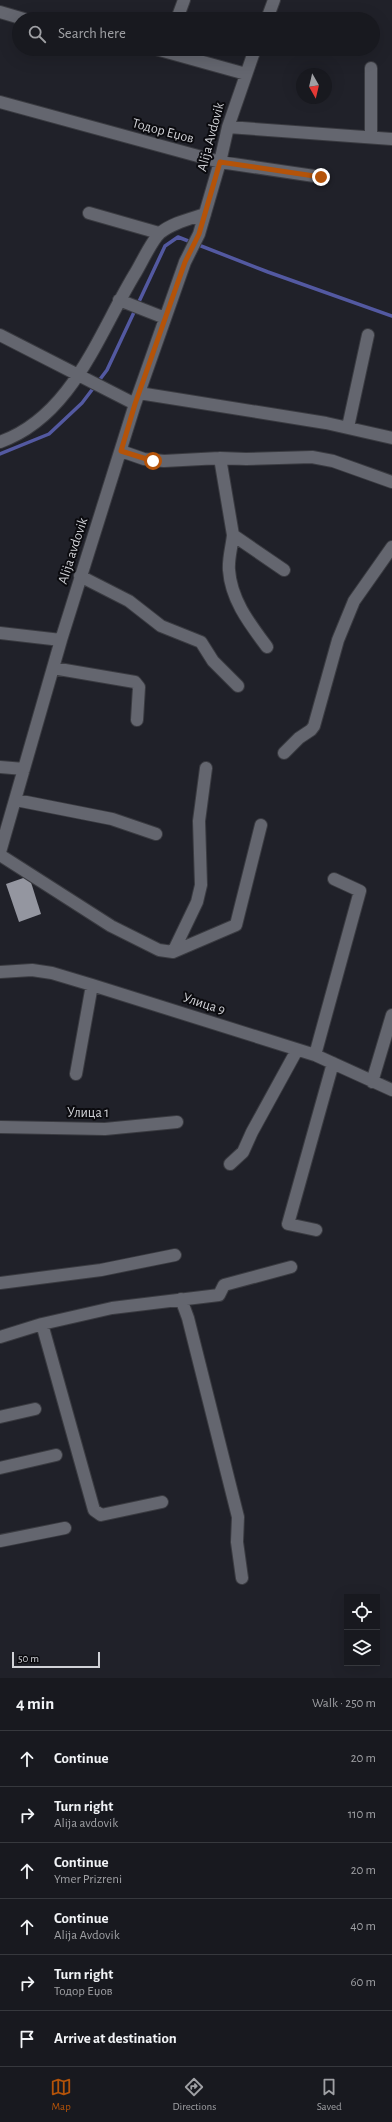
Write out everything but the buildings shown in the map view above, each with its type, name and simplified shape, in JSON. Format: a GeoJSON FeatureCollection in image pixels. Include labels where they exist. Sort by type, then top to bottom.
{"type":"FeatureCollection","features":[{"type":"Feature","properties":{"kind":"street"},"geometry":{"type":"LineString","coordinates":[[180,12],[184,0]]}},
{"type":"Feature","properties":{"kind":"street"},"geometry":{"type":"LineString","coordinates":[[269,12],[274,0]]}},
{"type":"Feature","properties":{"kind":"street"},"geometry":{"type":"LineString","coordinates":[[0,12],[12,16]]}},
{"type":"Feature","properties":{"kind":"street"},"geometry":{"type":"LineString","coordinates":[[184,56],[246,74]]}},
{"type":"Feature","properties":{"kind":"street","name":"Alija Avdovik"},"geometry":{"type":"LineString","coordinates":[[185,262],[199,234],[220,162],[228,127],[252,56]]}},
{"type":"Feature","properties":{"kind":"street"},"geometry":{"type":"LineString","coordinates":[[371,68],[371,137]]}},
{"type":"Feature","properties":{"kind":"street","name":"Тодор Еџов"},"geometry":{"type":"LineString","coordinates":[[0,102],[220,162],[321,177]]}},
{"type":"Feature","properties":{"kind":"street"},"geometry":{"type":"LineString","coordinates":[[228,127],[392,139]]}},
{"type":"Feature","properties":{"kind":"street"},"geometry":{"type":"LineString","coordinates":[[89,213],[159,233]]}},
{"type":"Feature","properties":{"kind":"street"},"geometry":{"type":"LineString","coordinates":[[0,442],[28,428],[84,377],[122,301],[159,233],[177,224],[205,214]]}},
{"type":"Feature","properties":{"kind":"street","name":"Alija avdovik"},"geometry":{"type":"LineString","coordinates":[[0,852],[16,800],[60,640],[80,576],[137,398],[185,262]]}},
{"type":"Feature","properties":{"kind":"street"},"geometry":{"type":"LineString","coordinates":[[122,301],[166,318]]}},
{"type":"Feature","properties":{"kind":"street"},"geometry":{"type":"LineString","coordinates":[[0,335],[111,390],[137,398],[348,427],[392,438]]}},
{"type":"Feature","properties":{"kind":"street"},"geometry":{"type":"LineString","coordinates":[[348,427],[368,335]]}},
{"type":"Feature","properties":{"kind":"street"},"geometry":{"type":"LineString","coordinates":[[121,451],[153,461],[220,458],[246,459],[312,457],[333,461],[392,482]]}},
{"type":"Feature","properties":{"kind":"street"},"geometry":{"type":"LineString","coordinates":[[220,458],[233,535],[229,569],[232,586],[243,614],[267,647]]}},
{"type":"Feature","properties":{"kind":"street"},"geometry":{"type":"LineString","coordinates":[[233,535],[284,570]]}},
{"type":"Feature","properties":{"kind":"street"},"geometry":{"type":"LineString","coordinates":[[284,753],[314,726],[338,640],[354,601],[392,547]]}},
{"type":"Feature","properties":{"kind":"street"},"geometry":{"type":"LineString","coordinates":[[80,576],[129,601],[162,626],[201,642],[213,661],[238,686]]}},
{"type":"Feature","properties":{"kind":"street"},"geometry":{"type":"LineString","coordinates":[[0,633],[60,640]]}},
{"type":"Feature","properties":{"kind":"street"},"geometry":{"type":"LineString","coordinates":[[53,668],[135,682],[139,687],[137,720]]}},
{"type":"Feature","properties":{"kind":"street"},"geometry":{"type":"LineString","coordinates":[[0,767],[24,769]]}},
{"type":"Feature","properties":{"kind":"street"},"geometry":{"type":"LineString","coordinates":[[173,952],[197,902],[201,885],[199,821],[206,768]]}},
{"type":"Feature","properties":{"kind":"street"},"geometry":{"type":"LineString","coordinates":[[16,800],[112,819],[156,834]]}},
{"type":"Feature","properties":{"kind":"street"},"geometry":{"type":"LineString","coordinates":[[0,855],[110,926],[159,950],[173,952],[236,924],[261,825]]}},
{"type":"Feature","properties":{"kind":"street"},"geometry":{"type":"LineString","coordinates":[[315,1055],[360,891],[334,879]]}},
{"type":"Feature","properties":{"kind":"street","name":"Улица 9"},"geometry":{"type":"LineString","coordinates":[[0,972],[32,970],[52,973],[92,984],[315,1055],[392,1090]]}},
{"type":"Feature","properties":{"kind":"street"},"geometry":{"type":"LineString","coordinates":[[76,1074],[92,984]]}},
{"type":"Feature","properties":{"kind":"street"},"geometry":{"type":"LineString","coordinates":[[372,1082],[392,1015]]}},
{"type":"Feature","properties":{"kind":"street"},"geometry":{"type":"LineString","coordinates":[[230,1164],[244,1152],[252,1132],[297,1050]]}},
{"type":"Feature","properties":{"kind":"street"},"geometry":{"type":"LineString","coordinates":[[316,1230],[288,1224],[333,1063]]}},
{"type":"Feature","properties":{"kind":"street","name":"Улица 1"},"geometry":{"type":"LineString","coordinates":[[0,1127],[105,1129],[177,1122]]}},
{"type":"Feature","properties":{"kind":"street"},"geometry":{"type":"LineString","coordinates":[[0,1283],[101,1270],[175,1255]]}},
{"type":"Feature","properties":{"kind":"street"},"geometry":{"type":"LineString","coordinates":[[0,1337],[42,1324],[112,1308],[219,1295],[224,1285],[291,1267]]}},
{"type":"Feature","properties":{"kind":"street"},"geometry":{"type":"LineString","coordinates":[[181,1299],[188,1318],[238,1516],[237,1542],[242,1578]]}},
{"type":"Feature","properties":{"kind":"street"},"geometry":{"type":"LineString","coordinates":[[42,1324],[94,1510],[101,1515],[162,1502]]}},
{"type":"Feature","properties":{"kind":"street"},"geometry":{"type":"LineString","coordinates":[[0,1417],[35,1409]]}},
{"type":"Feature","properties":{"kind":"street"},"geometry":{"type":"LineString","coordinates":[[0,1468],[56,1455]]}},
{"type":"Feature","properties":{"kind":"street"},"geometry":{"type":"LineString","coordinates":[[0,1541],[65,1528]]}},
{"type":"Feature","properties":{"kind":"waterway"},"geometry":{"type":"LineString","coordinates":[[0,454],[49,434],[82,403],[107,370],[165,246],[178,237],[268,272],[392,316]]}},
{"type":"Feature","properties":{"kind":"route"},"geometry":{"type":"LineString","coordinates":[[153,461],[121,451],[135,404],[185,262],[199,234],[220,162],[321,177]]}}]}
